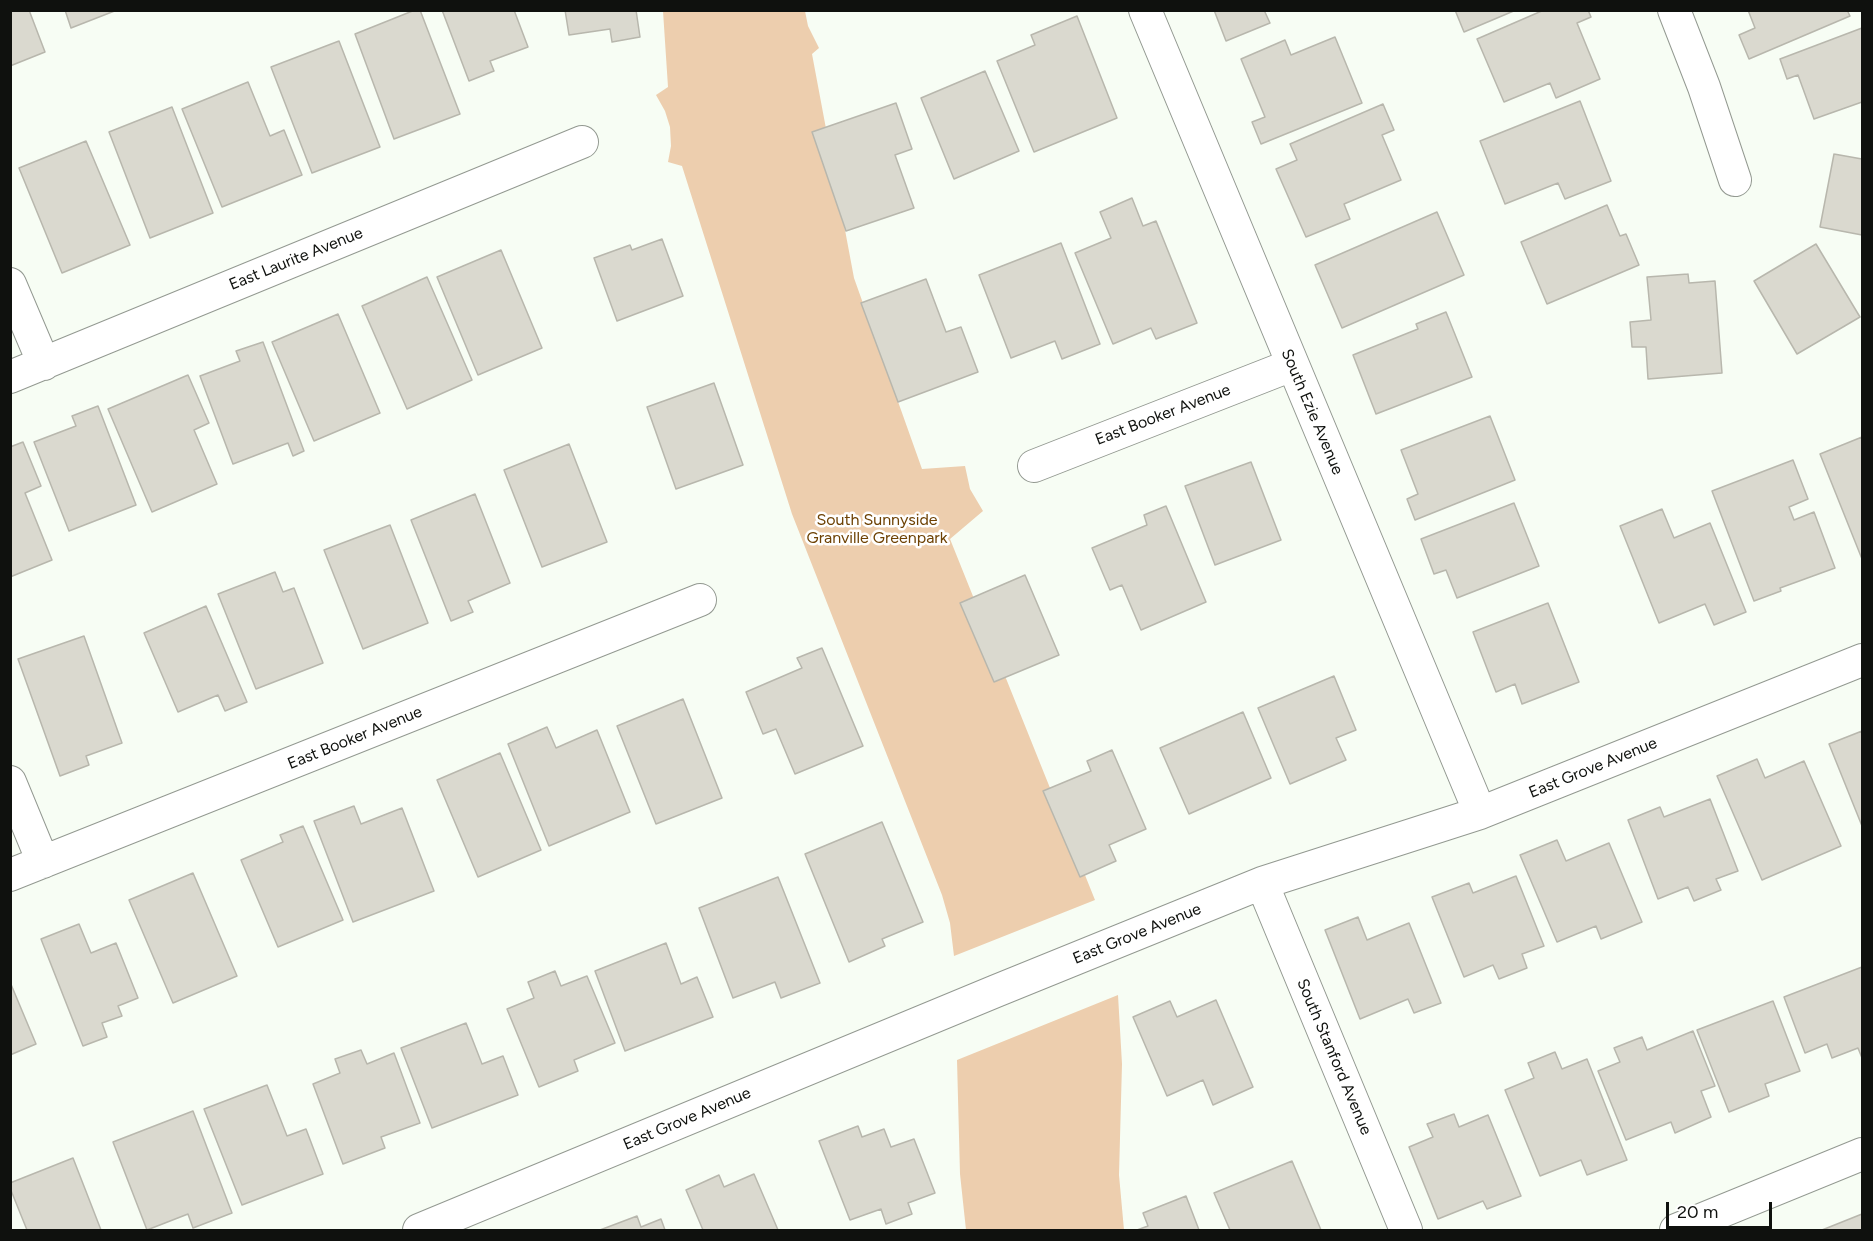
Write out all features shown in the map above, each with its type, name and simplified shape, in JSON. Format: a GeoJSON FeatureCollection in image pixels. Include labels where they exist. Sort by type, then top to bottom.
{"type":"FeatureCollection","features":[{"type":"Feature","properties":{"kind":"street","name":"South Ezie Avenue"},"geometry":{"type":"LineString","coordinates":[[1145,10],[1480,813]]}},
{"type":"Feature","properties":{"kind":"street"},"geometry":{"type":"LineString","coordinates":[[1674,10],[1704,87],[1735,180]]}},
{"type":"Feature","properties":{"kind":"street","name":"East Laurite Avenue"},"geometry":{"type":"LineString","coordinates":[[10,377],[582,141]]}},
{"type":"Feature","properties":{"kind":"street"},"geometry":{"type":"LineString","coordinates":[[10,284],[44,364]]}},
{"type":"Feature","properties":{"kind":"street","name":"East Booker Avenue"},"geometry":{"type":"LineString","coordinates":[[1034,466],[1292,365]]}},
{"type":"Feature","properties":{"kind":"street","name":"East Booker Avenue"},"geometry":{"type":"LineString","coordinates":[[10,875],[700,600]]}},
{"type":"Feature","properties":{"kind":"street","name":"East Grove Avenue"},"geometry":{"type":"LineString","coordinates":[[419,1230],[1262,883],[1480,813],[1863,660]]}},
{"type":"Feature","properties":{"kind":"street"},"geometry":{"type":"LineString","coordinates":[[10,782],[43,862]]}},
{"type":"Feature","properties":{"kind":"street","name":"South Stanford Avenue"},"geometry":{"type":"LineString","coordinates":[[1262,883],[1406,1230]]}},
{"type":"Feature","properties":{"kind":"street"},"geometry":{"type":"LineString","coordinates":[[1676,1230],[1863,1154]]}},
{"type":"Feature","properties":{"kind":"green space","name":"South Sunnyside Granville Greenpark"},"geometry":{"type":"Polygon","coordinates":[[[663,11],[805,11],[808,26],[819,48],[812,54],[854,278],[922,469],[965,466],[970,489],[983,511],[950,539],[1095,900],[954,956],[950,923],[942,895],[792,514],[682,166],[668,162],[671,146],[670,127],[665,111],[656,95],[668,87],[663,11]]]}},
{"type":"Feature","properties":{"kind":"green space"},"geometry":{"type":"Polygon","coordinates":[[[1118,995],[1122,1064],[1119,1175],[1124,1230],[966,1230],[960,1174],[957,1060],[1118,995]]]}},
{"type":"Feature","properties":{"kind":"building"},"geometry":{"type":"Polygon","coordinates":[[[10,10],[29,10],[45,52],[10,66],[10,10]]]}},
{"type":"Feature","properties":{"kind":"building"},"geometry":{"type":"Polygon","coordinates":[[[65,10],[117,10],[71,28],[65,10]]]}},
{"type":"Feature","properties":{"kind":"building"},"geometry":{"type":"Polygon","coordinates":[[[420,10],[460,114],[394,139],[355,34],[420,10]]]}},
{"type":"Feature","properties":{"kind":"building"},"geometry":{"type":"Polygon","coordinates":[[[442,10],[514,10],[528,47],[490,61],[494,71],[469,81],[442,10]]]}},
{"type":"Feature","properties":{"kind":"building"},"geometry":{"type":"Polygon","coordinates":[[[565,10],[636,10],[640,37],[612,42],[610,29],[569,35],[565,10]]]}},
{"type":"Feature","properties":{"kind":"building"},"geometry":{"type":"Polygon","coordinates":[[[1214,10],[1264,10],[1270,23],[1226,41],[1214,10]]]}},
{"type":"Feature","properties":{"kind":"building"},"geometry":{"type":"Polygon","coordinates":[[[1455,10],[1516,10],[1464,32],[1455,10]]]}},
{"type":"Feature","properties":{"kind":"building"},"geometry":{"type":"Polygon","coordinates":[[[1544,10],[1588,10],[1591,17],[1577,23],[1600,79],[1556,98],[1550,83],[1504,102],[1477,39],[1544,10]]]}},
{"type":"Feature","properties":{"kind":"building"},"geometry":{"type":"Polygon","coordinates":[[[1748,10],[1847,10],[1850,16],[1749,59],[1739,35],[1755,28],[1748,10]]]}},
{"type":"Feature","properties":{"kind":"building"},"geometry":{"type":"Polygon","coordinates":[[[1077,16],[1117,118],[1034,152],[997,61],[1035,45],[1031,35],[1077,16]]]}},
{"type":"Feature","properties":{"kind":"building"},"geometry":{"type":"Polygon","coordinates":[[[1862,28],[1862,102],[1814,119],[1798,75],[1787,79],[1780,59],[1862,28]]]}},
{"type":"Feature","properties":{"kind":"building"},"geometry":{"type":"Polygon","coordinates":[[[1335,37],[1362,103],[1261,144],[1252,122],[1265,117],[1241,59],[1285,40],[1291,55],[1335,37]]]}},
{"type":"Feature","properties":{"kind":"building"},"geometry":{"type":"Polygon","coordinates":[[[339,41],[380,147],[312,173],[271,67],[339,41]]]}},
{"type":"Feature","properties":{"kind":"building"},"geometry":{"type":"Polygon","coordinates":[[[985,71],[1019,151],[954,179],[921,98],[985,71]]]}},
{"type":"Feature","properties":{"kind":"building"},"geometry":{"type":"Polygon","coordinates":[[[248,82],[270,136],[284,130],[302,175],[222,207],[182,109],[248,82]]]}},
{"type":"Feature","properties":{"kind":"building"},"geometry":{"type":"Polygon","coordinates":[[[1580,101],[1611,181],[1565,199],[1558,183],[1505,204],[1480,141],[1580,101]]]}},
{"type":"Feature","properties":{"kind":"building"},"geometry":{"type":"Polygon","coordinates":[[[896,103],[912,149],[895,155],[914,208],[846,231],[812,132],[896,103]]]}},
{"type":"Feature","properties":{"kind":"building"},"geometry":{"type":"Polygon","coordinates":[[[1383,104],[1394,130],[1382,135],[1401,180],[1344,204],[1350,219],[1306,237],[1276,169],[1297,160],[1290,144],[1383,104]]]}},
{"type":"Feature","properties":{"kind":"building"},"geometry":{"type":"Polygon","coordinates":[[[172,107],[213,213],[150,238],[109,132],[172,107]]]}},
{"type":"Feature","properties":{"kind":"building"},"geometry":{"type":"Polygon","coordinates":[[[86,141],[130,245],[62,273],[19,168],[86,141]]]}},
{"type":"Feature","properties":{"kind":"building"},"geometry":{"type":"Polygon","coordinates":[[[1834,154],[1862,159],[1862,235],[1820,227],[1834,154]]]}},
{"type":"Feature","properties":{"kind":"building"},"geometry":{"type":"Polygon","coordinates":[[[1132,198],[1143,226],[1156,221],[1197,323],[1156,339],[1151,328],[1113,344],[1075,253],[1111,238],[1100,212],[1132,198]]]}},
{"type":"Feature","properties":{"kind":"building"},"geometry":{"type":"Polygon","coordinates":[[[1607,205],[1620,236],[1626,234],[1639,265],[1547,304],[1521,242],[1607,205]]]}},
{"type":"Feature","properties":{"kind":"building"},"geometry":{"type":"Polygon","coordinates":[[[1437,212],[1464,275],[1342,328],[1315,265],[1437,212]]]}},
{"type":"Feature","properties":{"kind":"building"},"geometry":{"type":"Polygon","coordinates":[[[662,239],[683,296],[617,321],[594,258],[630,245],[632,250],[662,239]]]}},
{"type":"Feature","properties":{"kind":"building"},"geometry":{"type":"Polygon","coordinates":[[[1061,243],[1100,344],[1062,359],[1055,341],[1011,358],[979,275],[1061,243]]]}},
{"type":"Feature","properties":{"kind":"building"},"geometry":{"type":"Polygon","coordinates":[[[1816,244],[1860,317],[1797,354],[1754,281],[1816,244]]]}},
{"type":"Feature","properties":{"kind":"building"},"geometry":{"type":"Polygon","coordinates":[[[501,250],[542,348],[478,375],[437,277],[501,250]]]}},
{"type":"Feature","properties":{"kind":"building"},"geometry":{"type":"Polygon","coordinates":[[[1688,274],[1689,283],[1715,281],[1722,373],[1648,379],[1646,347],[1632,347],[1630,322],[1651,320],[1647,277],[1688,274]]]}},
{"type":"Feature","properties":{"kind":"building"},"geometry":{"type":"Polygon","coordinates":[[[427,277],[472,380],[407,409],[362,306],[427,277]]]}},
{"type":"Feature","properties":{"kind":"building"},"geometry":{"type":"Polygon","coordinates":[[[926,279],[946,332],[961,327],[978,372],[898,402],[861,303],[926,279]]]}},
{"type":"Feature","properties":{"kind":"building"},"geometry":{"type":"Polygon","coordinates":[[[1446,312],[1472,377],[1376,414],[1353,355],[1418,329],[1416,324],[1446,312]]]}},
{"type":"Feature","properties":{"kind":"building"},"geometry":{"type":"Polygon","coordinates":[[[338,314],[380,413],[314,441],[272,342],[338,314]]]}},
{"type":"Feature","properties":{"kind":"building"},"geometry":{"type":"Polygon","coordinates":[[[263,342],[304,451],[293,456],[288,443],[233,464],[200,376],[240,361],[236,351],[263,342]]]}},
{"type":"Feature","properties":{"kind":"building"},"geometry":{"type":"Polygon","coordinates":[[[188,375],[209,423],[194,430],[217,484],[152,512],[108,409],[188,375]]]}},
{"type":"Feature","properties":{"kind":"building"},"geometry":{"type":"Polygon","coordinates":[[[714,383],[743,465],[676,489],[647,407],[714,383]]]}},
{"type":"Feature","properties":{"kind":"building"},"geometry":{"type":"Polygon","coordinates":[[[98,406],[136,505],[69,531],[34,442],[76,426],[72,416],[98,406]]]}},
{"type":"Feature","properties":{"kind":"building"},"geometry":{"type":"Polygon","coordinates":[[[1490,416],[1515,480],[1415,520],[1407,499],[1418,494],[1401,450],[1490,416]]]}},
{"type":"Feature","properties":{"kind":"building"},"geometry":{"type":"Polygon","coordinates":[[[1862,437],[1862,559],[1820,454],[1862,437]]]}},
{"type":"Feature","properties":{"kind":"building"},"geometry":{"type":"Polygon","coordinates":[[[23,442],[41,486],[25,493],[52,560],[10,577],[10,447],[23,442]]]}},
{"type":"Feature","properties":{"kind":"building"},"geometry":{"type":"Polygon","coordinates":[[[569,444],[607,542],[542,567],[504,470],[569,444]]]}},
{"type":"Feature","properties":{"kind":"building"},"geometry":{"type":"Polygon","coordinates":[[[1793,460],[1808,499],[1789,507],[1794,520],[1814,512],[1835,568],[1780,588],[1781,591],[1754,601],[1712,491],[1793,460]]]}},
{"type":"Feature","properties":{"kind":"building"},"geometry":{"type":"Polygon","coordinates":[[[1251,462],[1281,540],[1215,565],[1185,486],[1251,462]]]}},
{"type":"Feature","properties":{"kind":"building"},"geometry":{"type":"Polygon","coordinates":[[[475,494],[510,583],[468,601],[473,612],[451,621],[411,520],[475,494]]]}},
{"type":"Feature","properties":{"kind":"building"},"geometry":{"type":"Polygon","coordinates":[[[1514,503],[1539,566],[1457,598],[1446,570],[1434,574],[1421,539],[1514,503]]]}},
{"type":"Feature","properties":{"kind":"building"},"geometry":{"type":"Polygon","coordinates":[[[1166,506],[1206,602],[1141,630],[1122,585],[1110,590],[1092,548],[1147,525],[1144,515],[1166,506]]]}},
{"type":"Feature","properties":{"kind":"building"},"geometry":{"type":"Polygon","coordinates":[[[1662,509],[1674,538],[1710,523],[1746,612],[1714,625],[1705,604],[1659,623],[1620,526],[1662,509]]]}},
{"type":"Feature","properties":{"kind":"building"},"geometry":{"type":"Polygon","coordinates":[[[390,525],[428,623],[363,649],[324,550],[390,525]]]}},
{"type":"Feature","properties":{"kind":"building"},"geometry":{"type":"Polygon","coordinates":[[[275,572],[283,592],[294,588],[323,663],[256,689],[218,594],[275,572]]]}},
{"type":"Feature","properties":{"kind":"building"},"geometry":{"type":"Polygon","coordinates":[[[1025,575],[1059,655],[994,682],[960,603],[1025,575]]]}},
{"type":"Feature","properties":{"kind":"building"},"geometry":{"type":"Polygon","coordinates":[[[1548,603],[1579,682],[1522,704],[1515,684],[1496,692],[1473,632],[1548,603]]]}},
{"type":"Feature","properties":{"kind":"building"},"geometry":{"type":"Polygon","coordinates":[[[206,606],[247,702],[225,711],[218,695],[178,712],[144,633],[206,606]]]}},
{"type":"Feature","properties":{"kind":"building"},"geometry":{"type":"Polygon","coordinates":[[[84,636],[122,743],[86,756],[89,765],[60,776],[18,659],[84,636]]]}},
{"type":"Feature","properties":{"kind":"building"},"geometry":{"type":"Polygon","coordinates":[[[822,648],[863,746],[795,774],[776,729],[763,734],[746,692],[802,668],[797,658],[822,648]]]}},
{"type":"Feature","properties":{"kind":"building"},"geometry":{"type":"Polygon","coordinates":[[[1334,676],[1356,730],[1336,738],[1346,760],[1290,784],[1258,708],[1334,676]]]}},
{"type":"Feature","properties":{"kind":"building"},"geometry":{"type":"Polygon","coordinates":[[[683,699],[722,798],[656,824],[617,726],[683,699]]]}},
{"type":"Feature","properties":{"kind":"building"},"geometry":{"type":"Polygon","coordinates":[[[1243,712],[1271,778],[1189,814],[1160,748],[1243,712]]]}},
{"type":"Feature","properties":{"kind":"building"},"geometry":{"type":"Polygon","coordinates":[[[547,727],[556,748],[597,730],[630,812],[549,846],[508,744],[547,727]]]}},
{"type":"Feature","properties":{"kind":"building"},"geometry":{"type":"Polygon","coordinates":[[[1862,731],[1862,826],[1829,744],[1862,731]]]}},
{"type":"Feature","properties":{"kind":"building"},"geometry":{"type":"Polygon","coordinates":[[[1112,750],[1146,829],[1109,845],[1116,861],[1080,877],[1043,791],[1091,771],[1087,761],[1112,750]]]}},
{"type":"Feature","properties":{"kind":"building"},"geometry":{"type":"Polygon","coordinates":[[[500,753],[541,850],[478,877],[437,780],[500,753]]]}},
{"type":"Feature","properties":{"kind":"building"},"geometry":{"type":"Polygon","coordinates":[[[1757,759],[1765,778],[1804,761],[1841,846],[1762,880],[1717,776],[1757,759]]]}},
{"type":"Feature","properties":{"kind":"building"},"geometry":{"type":"Polygon","coordinates":[[[1710,799],[1738,871],[1716,879],[1721,890],[1694,901],[1688,887],[1658,899],[1628,820],[1660,807],[1664,817],[1710,799]]]}},
{"type":"Feature","properties":{"kind":"building"},"geometry":{"type":"Polygon","coordinates":[[[354,806],[361,824],[402,808],[434,891],[353,922],[314,821],[354,806]]]}},
{"type":"Feature","properties":{"kind":"building"},"geometry":{"type":"Polygon","coordinates":[[[882,822],[923,922],[882,939],[885,946],[849,962],[805,854],[882,822]]]}},
{"type":"Feature","properties":{"kind":"building"},"geometry":{"type":"Polygon","coordinates":[[[303,826],[343,920],[278,947],[241,860],[283,842],[280,835],[303,826]]]}},
{"type":"Feature","properties":{"kind":"building"},"geometry":{"type":"Polygon","coordinates":[[[1557,840],[1566,861],[1609,843],[1642,922],[1601,939],[1596,926],[1557,942],[1520,855],[1557,840]]]}},
{"type":"Feature","properties":{"kind":"building"},"geometry":{"type":"Polygon","coordinates":[[[193,873],[237,976],[173,1003],[129,900],[193,873]]]}},
{"type":"Feature","properties":{"kind":"building"},"geometry":{"type":"Polygon","coordinates":[[[1516,876],[1544,946],[1522,954],[1527,968],[1499,979],[1493,965],[1464,977],[1432,897],[1469,883],[1473,893],[1516,876]]]}},
{"type":"Feature","properties":{"kind":"building"},"geometry":{"type":"Polygon","coordinates":[[[778,877],[820,983],[781,998],[775,982],[733,998],[699,908],[778,877]]]}},
{"type":"Feature","properties":{"kind":"building"},"geometry":{"type":"Polygon","coordinates":[[[1358,917],[1367,940],[1409,923],[1441,1003],[1414,1013],[1408,999],[1360,1019],[1325,930],[1358,917]]]}},
{"type":"Feature","properties":{"kind":"building"},"geometry":{"type":"Polygon","coordinates":[[[79,924],[91,953],[116,943],[138,998],[118,1006],[122,1016],[102,1023],[107,1037],[83,1046],[41,939],[79,924]]]}},
{"type":"Feature","properties":{"kind":"building"},"geometry":{"type":"Polygon","coordinates":[[[666,943],[681,984],[697,977],[713,1017],[625,1051],[595,971],[666,943]]]}},
{"type":"Feature","properties":{"kind":"building"},"geometry":{"type":"Polygon","coordinates":[[[1862,967],[1862,1058],[1858,1048],[1832,1058],[1827,1044],[1805,1053],[1784,997],[1862,967]]]}},
{"type":"Feature","properties":{"kind":"building"},"geometry":{"type":"Polygon","coordinates":[[[555,971],[561,986],[587,976],[615,1043],[574,1060],[578,1071],[539,1087],[507,1009],[534,998],[528,982],[555,971]]]}},
{"type":"Feature","properties":{"kind":"building"},"geometry":{"type":"Polygon","coordinates":[[[10,982],[36,1044],[10,1055],[10,982]]]}},
{"type":"Feature","properties":{"kind":"building"},"geometry":{"type":"Polygon","coordinates":[[[1216,1000],[1253,1087],[1213,1105],[1203,1080],[1167,1096],[1133,1017],[1170,1001],[1177,1017],[1216,1000]]]}},
{"type":"Feature","properties":{"kind":"building"},"geometry":{"type":"Polygon","coordinates":[[[1773,1001],[1800,1071],[1765,1084],[1769,1096],[1729,1112],[1697,1030],[1773,1001]]]}},
{"type":"Feature","properties":{"kind":"building"},"geometry":{"type":"Polygon","coordinates":[[[466,1023],[482,1064],[503,1056],[518,1095],[432,1128],[401,1048],[466,1023]]]}},
{"type":"Feature","properties":{"kind":"building"},"geometry":{"type":"Polygon","coordinates":[[[1693,1031],[1715,1086],[1701,1091],[1711,1117],[1675,1133],[1671,1122],[1626,1140],[1598,1071],[1620,1062],[1614,1048],[1642,1037],[1647,1050],[1693,1031]]]}},
{"type":"Feature","properties":{"kind":"building"},"geometry":{"type":"Polygon","coordinates":[[[361,1050],[367,1064],[394,1053],[420,1123],[381,1137],[385,1148],[343,1164],[313,1084],[340,1073],[335,1059],[361,1050]]]}},
{"type":"Feature","properties":{"kind":"building"},"geometry":{"type":"Polygon","coordinates":[[[1555,1052],[1562,1069],[1587,1059],[1627,1160],[1587,1175],[1581,1160],[1540,1176],[1505,1090],[1534,1078],[1528,1063],[1555,1052]]]}},
{"type":"Feature","properties":{"kind":"building"},"geometry":{"type":"Polygon","coordinates":[[[267,1085],[287,1136],[306,1129],[323,1174],[242,1205],[204,1109],[267,1085]]]}},
{"type":"Feature","properties":{"kind":"building"},"geometry":{"type":"Polygon","coordinates":[[[193,1111],[232,1213],[193,1228],[188,1214],[147,1230],[113,1142],[193,1111]]]}},
{"type":"Feature","properties":{"kind":"building"},"geometry":{"type":"Polygon","coordinates":[[[1454,1114],[1459,1127],[1488,1115],[1521,1196],[1487,1209],[1483,1201],[1438,1219],[1409,1147],[1433,1137],[1427,1124],[1454,1114]]]}},
{"type":"Feature","properties":{"kind":"building"},"geometry":{"type":"Polygon","coordinates":[[[858,1126],[862,1137],[884,1129],[891,1147],[914,1139],[935,1193],[908,1203],[912,1214],[886,1224],[881,1209],[850,1220],[819,1141],[858,1126]]]}},
{"type":"Feature","properties":{"kind":"building"},"geometry":{"type":"Polygon","coordinates":[[[73,1158],[101,1230],[27,1230],[10,1183],[73,1158]]]}},
{"type":"Feature","properties":{"kind":"building"},"geometry":{"type":"Polygon","coordinates":[[[1292,1161],[1321,1230],[1230,1230],[1214,1193],[1292,1161]]]}},
{"type":"Feature","properties":{"kind":"building"},"geometry":{"type":"Polygon","coordinates":[[[754,1174],[778,1230],[703,1230],[686,1190],[719,1175],[724,1187],[754,1174]]]}},
{"type":"Feature","properties":{"kind":"building"},"geometry":{"type":"Polygon","coordinates":[[[1186,1196],[1199,1230],[1137,1230],[1148,1226],[1143,1213],[1186,1196]]]}},
{"type":"Feature","properties":{"kind":"building"},"geometry":{"type":"Polygon","coordinates":[[[1862,1214],[1862,1230],[1822,1230],[1862,1214]]]}},
{"type":"Feature","properties":{"kind":"building"},"geometry":{"type":"Polygon","coordinates":[[[637,1216],[641,1227],[661,1219],[665,1230],[600,1230],[637,1216]]]}}]}
